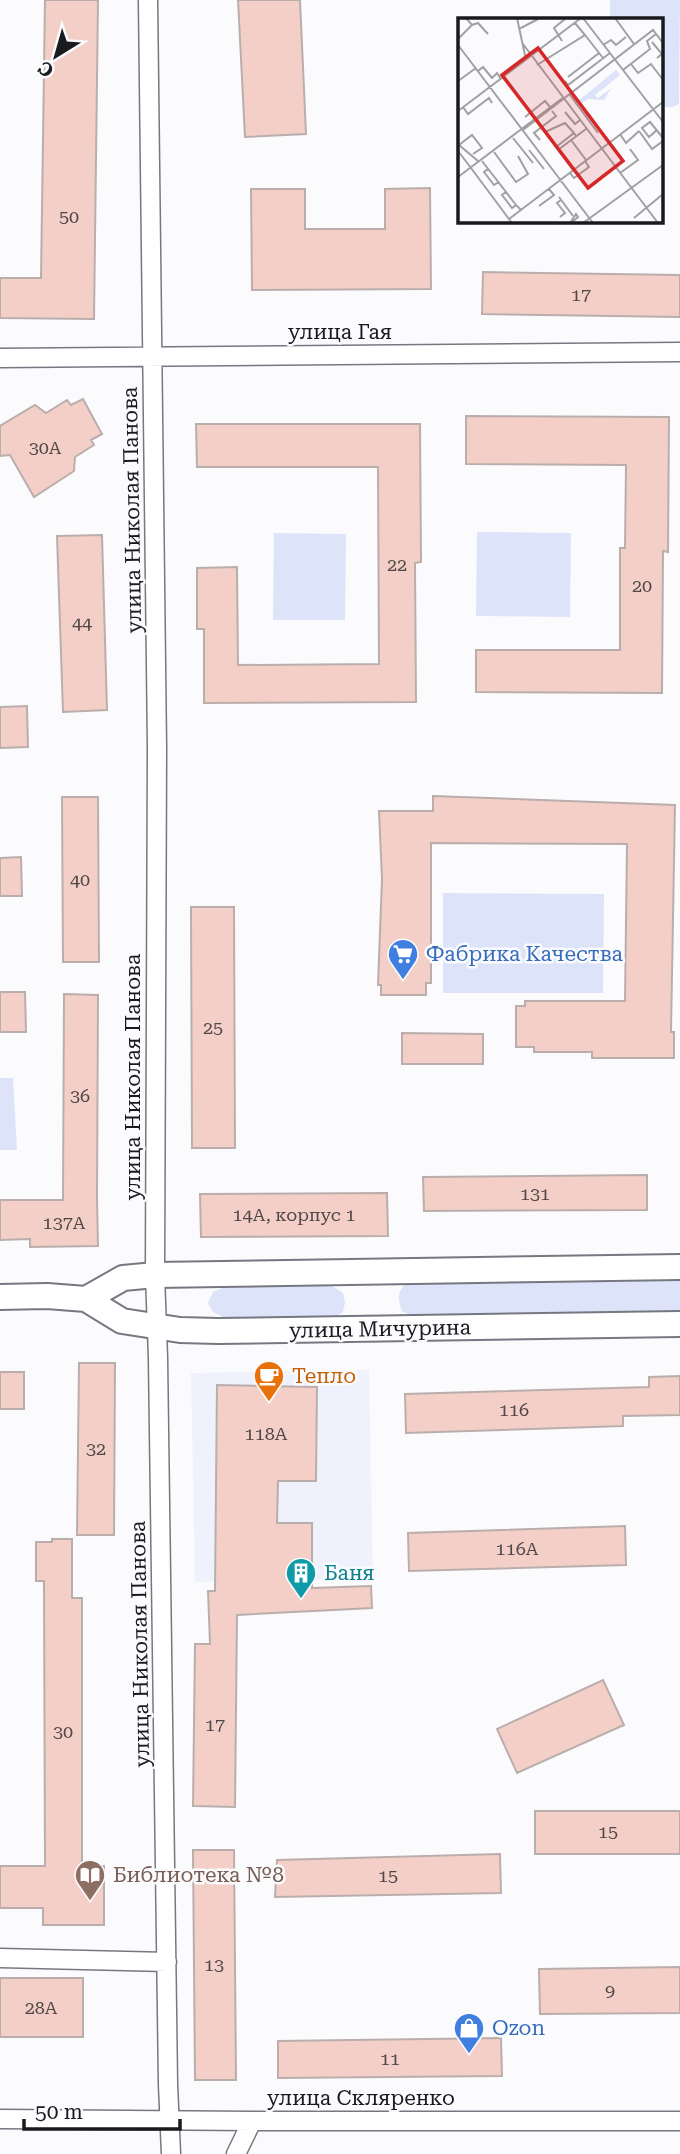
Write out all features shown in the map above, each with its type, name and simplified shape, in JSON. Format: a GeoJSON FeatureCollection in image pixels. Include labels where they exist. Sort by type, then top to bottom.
{"type":"FeatureCollection","features":[{"type":"Feature","properties":{"kind":"main road"},"geometry":{"type":"LineString","coordinates":[[86,1299],[123,1278],[155,1275],[680,1267]]}},
{"type":"Feature","properties":{"kind":"main road","name":"улица Мичурина"},"geometry":{"type":"LineString","coordinates":[[0,1297],[86,1299],[122,1321],[180,1330],[680,1324]]}},
{"type":"Feature","properties":{"kind":"street","name":"улица Николая Панова"},"geometry":{"type":"LineString","coordinates":[[148,0],[157,748],[155,1275],[171,2154]]}},
{"type":"Feature","properties":{"kind":"street","name":"улица Гая"},"geometry":{"type":"LineString","coordinates":[[0,358],[680,352]]}},
{"type":"Feature","properties":{"kind":"street"},"geometry":{"type":"LineString","coordinates":[[0,1958],[167,1962]]}},
{"type":"Feature","properties":{"kind":"street","name":"улица Скляренко"},"geometry":{"type":"LineString","coordinates":[[0,2119],[680,2121]]}},
{"type":"Feature","properties":{"kind":"street"},"geometry":{"type":"LineString","coordinates":[[236,2154],[252,2121]]}},
{"type":"Feature","properties":{"kind":"shaded area"},"geometry":{"type":"Polygon","coordinates":[[[610,0],[680,0],[679,104],[662,107],[662,18],[610,18],[610,0]]]}},
{"type":"Feature","properties":{"kind":"shaded area"},"geometry":{"type":"Polygon","coordinates":[[[477,532],[571,533],[570,617],[476,616],[477,532]]]}},
{"type":"Feature","properties":{"kind":"shaded area"},"geometry":{"type":"Polygon","coordinates":[[[274,533],[346,534],[345,620],[273,620],[274,533]]]}},
{"type":"Feature","properties":{"kind":"shaded area"},"geometry":{"type":"Polygon","coordinates":[[[443,893],[604,894],[603,993],[443,993],[443,893]]]}},
{"type":"Feature","properties":{"kind":"shaded area"},"geometry":{"type":"Polygon","coordinates":[[[0,1078],[13,1078],[17,1150],[0,1150],[0,1078]]]}},
{"type":"Feature","properties":{"kind":"shaded area"},"geometry":{"type":"Polygon","coordinates":[[[680,1278],[680,1312],[416,1318],[402,1311],[399,1301],[401,1290],[412,1279],[680,1278]]]}},
{"type":"Feature","properties":{"kind":"shaded area"},"geometry":{"type":"Polygon","coordinates":[[[332,1286],[343,1293],[345,1303],[343,1312],[332,1319],[230,1320],[213,1312],[208,1303],[213,1292],[225,1287],[332,1286]]]}},
{"type":"Feature","properties":{"kind":"shaded area"},"geometry":{"type":"Polygon","coordinates":[[[369,1370],[373,1579],[195,1582],[191,1373],[369,1370]]]}},
{"type":"Feature","properties":{"kind":"building"},"geometry":{"type":"Polygon","coordinates":[[[45,0],[98,0],[94,319],[0,318],[0,278],[41,278],[45,0]]]}},
{"type":"Feature","properties":{"kind":"building"},"geometry":{"type":"Polygon","coordinates":[[[238,0],[300,0],[306,134],[245,137],[238,0]]]}},
{"type":"Feature","properties":{"kind":"building"},"geometry":{"type":"Polygon","coordinates":[[[430,188],[431,289],[252,290],[251,189],[305,189],[305,229],[385,229],[385,189],[430,188]]]}},
{"type":"Feature","properties":{"kind":"building"},"geometry":{"type":"Polygon","coordinates":[[[483,272],[680,275],[680,317],[482,314],[483,272]]]}},
{"type":"Feature","properties":{"kind":"building"},"geometry":{"type":"Polygon","coordinates":[[[83,399],[102,434],[91,440],[94,445],[75,457],[74,471],[34,497],[10,455],[0,456],[0,426],[35,405],[46,413],[67,400],[71,405],[83,399]]]}},
{"type":"Feature","properties":{"kind":"building"},"geometry":{"type":"Polygon","coordinates":[[[466,416],[669,417],[668,552],[663,551],[662,693],[476,692],[476,650],[620,650],[620,548],[625,548],[626,465],[466,464],[466,416]]]}},
{"type":"Feature","properties":{"kind":"building"},"geometry":{"type":"Polygon","coordinates":[[[196,424],[420,424],[421,562],[415,563],[416,702],[204,703],[204,629],[197,629],[197,568],[237,567],[238,665],[379,664],[378,467],[197,467],[196,424]]]}},
{"type":"Feature","properties":{"kind":"building"},"geometry":{"type":"Polygon","coordinates":[[[102,535],[107,710],[63,712],[57,536],[102,535]]]}},
{"type":"Feature","properties":{"kind":"building"},"geometry":{"type":"Polygon","coordinates":[[[27,706],[28,747],[0,748],[0,707],[27,706]]]}},
{"type":"Feature","properties":{"kind":"building"},"geometry":{"type":"Polygon","coordinates":[[[433,796],[675,805],[671,1032],[674,1032],[674,1058],[592,1058],[592,1052],[534,1052],[534,1047],[516,1047],[516,1006],[525,1006],[525,1001],[625,1001],[627,844],[431,843],[431,983],[426,983],[426,995],[381,995],[381,985],[378,985],[382,879],[379,811],[433,811],[433,796]]]}},
{"type":"Feature","properties":{"kind":"building"},"geometry":{"type":"Polygon","coordinates":[[[62,797],[98,797],[99,962],[63,962],[62,797]]]}},
{"type":"Feature","properties":{"kind":"building"},"geometry":{"type":"Polygon","coordinates":[[[21,857],[22,896],[0,896],[0,858],[21,857]]]}},
{"type":"Feature","properties":{"kind":"building"},"geometry":{"type":"Polygon","coordinates":[[[191,907],[234,907],[235,1148],[192,1148],[191,907]]]}},
{"type":"Feature","properties":{"kind":"building"},"geometry":{"type":"Polygon","coordinates":[[[0,992],[25,992],[26,1032],[0,1032],[0,992]]]}},
{"type":"Feature","properties":{"kind":"building"},"geometry":{"type":"Polygon","coordinates":[[[64,994],[98,995],[98,1246],[30,1247],[30,1239],[0,1240],[0,1200],[63,1200],[64,994]]]}},
{"type":"Feature","properties":{"kind":"building"},"geometry":{"type":"Polygon","coordinates":[[[402,1033],[483,1034],[483,1064],[402,1064],[402,1033]]]}},
{"type":"Feature","properties":{"kind":"building"},"geometry":{"type":"Polygon","coordinates":[[[647,1175],[647,1210],[424,1211],[423,1177],[647,1175]]]}},
{"type":"Feature","properties":{"kind":"building"},"geometry":{"type":"Polygon","coordinates":[[[387,1193],[388,1236],[201,1237],[200,1194],[387,1193]]]}},
{"type":"Feature","properties":{"kind":"building"},"geometry":{"type":"Polygon","coordinates":[[[79,1363],[115,1363],[114,1535],[77,1535],[79,1363]]]}},
{"type":"Feature","properties":{"kind":"building"},"geometry":{"type":"Polygon","coordinates":[[[0,1372],[24,1372],[24,1409],[0,1409],[0,1372]]]}},
{"type":"Feature","properties":{"kind":"building"},"geometry":{"type":"Polygon","coordinates":[[[680,1376],[680,1415],[623,1416],[623,1426],[406,1433],[405,1394],[649,1387],[649,1377],[680,1376]]]}},
{"type":"Feature","properties":{"kind":"building"},"geometry":{"type":"Polygon","coordinates":[[[217,1385],[317,1387],[316,1481],[278,1481],[277,1523],[312,1523],[312,1588],[371,1586],[372,1608],[237,1615],[235,1807],[193,1806],[195,1644],[210,1644],[208,1591],[215,1591],[217,1385]]]}},
{"type":"Feature","properties":{"kind":"building"},"geometry":{"type":"Polygon","coordinates":[[[625,1526],[626,1565],[409,1571],[408,1533],[625,1526]]]}},
{"type":"Feature","properties":{"kind":"building"},"geometry":{"type":"Polygon","coordinates":[[[52,1539],[72,1539],[72,1598],[82,1598],[82,1866],[104,1866],[104,1925],[43,1925],[43,1908],[0,1908],[0,1866],[45,1866],[44,1581],[36,1581],[36,1542],[52,1542],[52,1539]]]}},
{"type":"Feature","properties":{"kind":"building"},"geometry":{"type":"Polygon","coordinates":[[[603,1680],[624,1725],[517,1773],[497,1729],[603,1680]]]}},
{"type":"Feature","properties":{"kind":"building"},"geometry":{"type":"Polygon","coordinates":[[[535,1811],[680,1811],[680,1854],[535,1854],[535,1811]]]}},
{"type":"Feature","properties":{"kind":"building"},"geometry":{"type":"Polygon","coordinates":[[[193,1850],[234,1850],[236,2080],[195,2080],[193,1850]]]}},
{"type":"Feature","properties":{"kind":"building"},"geometry":{"type":"Polygon","coordinates":[[[500,1854],[501,1893],[275,1897],[277,1860],[500,1854]]]}},
{"type":"Feature","properties":{"kind":"building"},"geometry":{"type":"Polygon","coordinates":[[[680,1967],[680,2013],[540,2014],[539,1969],[680,1967]]]}},
{"type":"Feature","properties":{"kind":"building"},"geometry":{"type":"Polygon","coordinates":[[[0,1978],[83,1978],[83,2037],[0,2037],[0,1978]]]}},
{"type":"Feature","properties":{"kind":"building"},"geometry":{"type":"Polygon","coordinates":[[[501,2038],[502,2076],[278,2078],[278,2041],[501,2038]]]}},
{"type":"Feature","properties":{"kind":"place","name":"Фабрика Качества"},"geometry":{"type":"Point","coordinates":[403,981]}},
{"type":"Feature","properties":{"kind":"place","name":"Тепло"},"geometry":{"type":"Point","coordinates":[269,1403]}},
{"type":"Feature","properties":{"kind":"place","name":"Баня"},"geometry":{"type":"Point","coordinates":[301,1600]}},
{"type":"Feature","properties":{"kind":"place","name":"Библиотека №8"},"geometry":{"type":"Point","coordinates":[90,1902]}},
{"type":"Feature","properties":{"kind":"place","name":"Ozon"},"geometry":{"type":"Point","coordinates":[469,2055]}}]}
